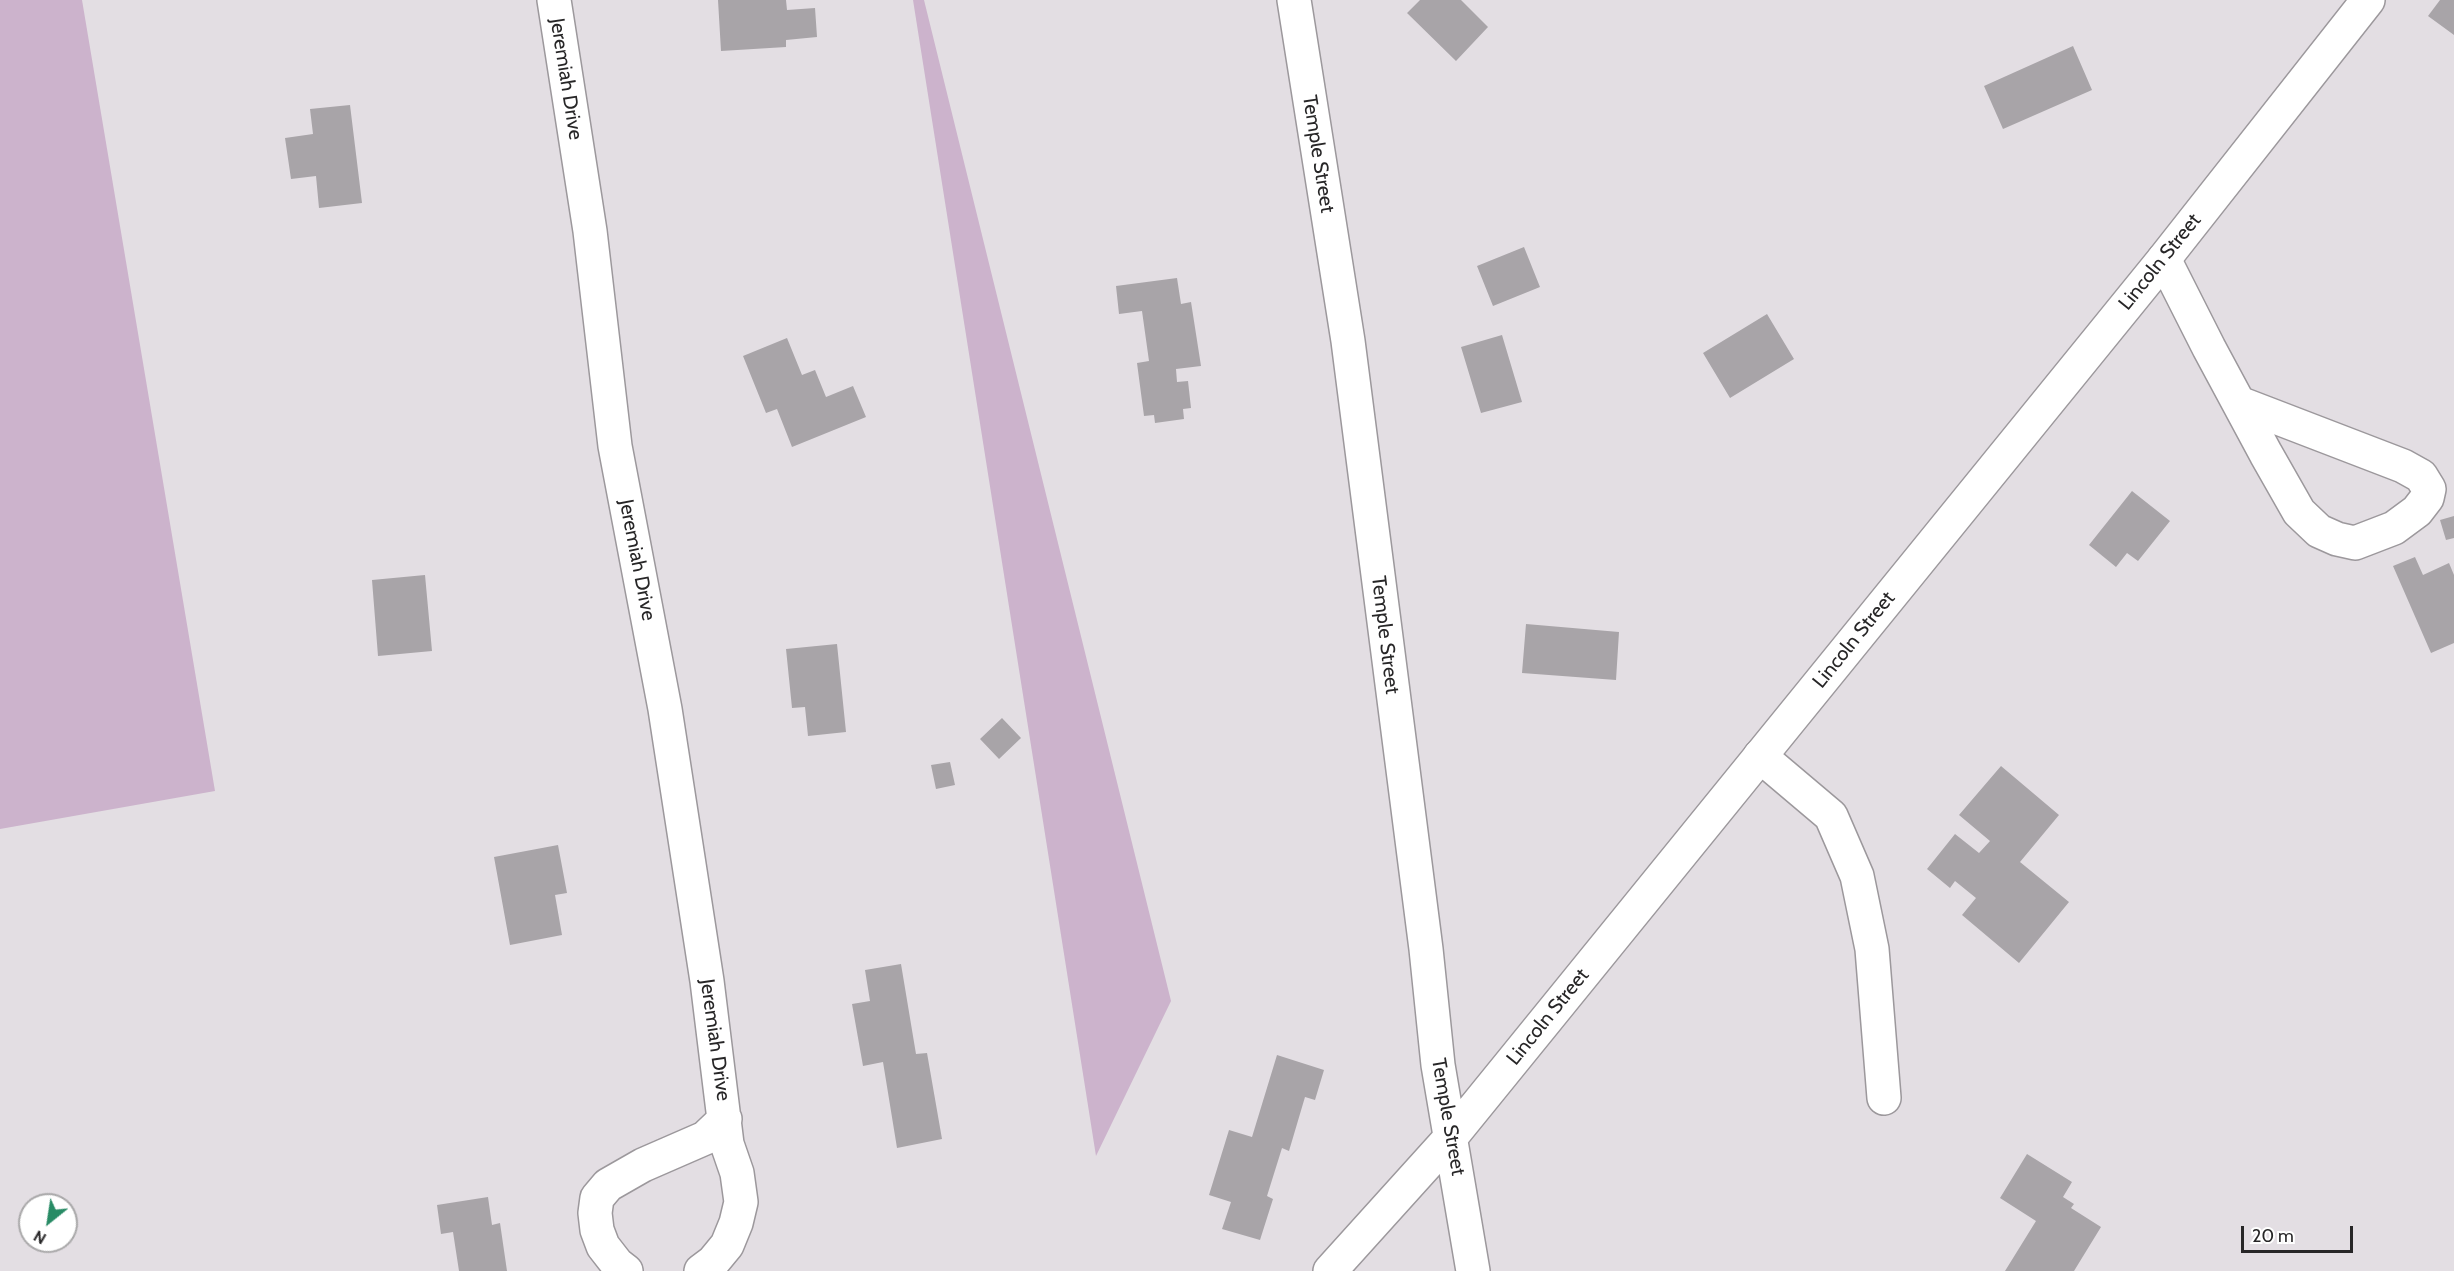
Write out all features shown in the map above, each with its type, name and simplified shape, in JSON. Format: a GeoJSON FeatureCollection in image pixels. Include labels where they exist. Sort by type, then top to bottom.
{"type":"FeatureCollection","features":[{"type":"Feature","properties":{"kind":"main road","name":"Jeremiah Drive"},"geometry":{"type":"LineString","coordinates":[[554,0],[590,231],[615,446],[667,721],[707,981],[727,1144],[737,1173],[741,1202],[736,1223],[726,1245],[713,1262],[701,1271]]}},
{"type":"Feature","properties":{"kind":"main road","name":"Temple Street"},"geometry":{"type":"LineString","coordinates":[[1294,0],[1348,341],[1426,949],[1437,1054],[1473,1271]]}},
{"type":"Feature","properties":{"kind":"main road","name":"Lincoln Street"},"geometry":{"type":"LineString","coordinates":[[1330,1271],[1451,1137],[2164,259],[2368,0]]}},
{"type":"Feature","properties":{"kind":"main road"},"geometry":{"type":"LineString","coordinates":[[2164,259],[2239,404],[2300,512],[2319,531],[2337,539],[2355,543],[2394,528],[2416,511],[2427,498],[2429,489],[2421,476],[2403,466],[2239,404]]}},
{"type":"Feature","properties":{"kind":"main road"},"geometry":{"type":"LineString","coordinates":[[1760,756],[1831,816],[1857,876],[1872,949],[1884,1098]]}},
{"type":"Feature","properties":{"kind":"main road","name":"Jeremiah Drive"},"geometry":{"type":"LineString","coordinates":[[626,1271],[617,1264],[603,1246],[597,1230],[595,1213],[597,1198],[608,1185],[643,1165],[705,1138],[725,1119]]}},
{"type":"Feature","properties":{"kind":"shaded area"},"geometry":{"type":"Polygon","coordinates":[[[0,0],[82,0],[215,791],[0,829],[0,0]]]}},
{"type":"Feature","properties":{"kind":"shaded area"},"geometry":{"type":"Polygon","coordinates":[[[913,0],[924,0],[1171,1001],[1096,1156],[913,0]]]}},
{"type":"Feature","properties":{"kind":"building"},"geometry":{"type":"Polygon","coordinates":[[[718,0],[786,0],[787,10],[815,8],[817,37],[786,40],[786,47],[721,51],[718,0]]]}},
{"type":"Feature","properties":{"kind":"building"},"geometry":{"type":"Polygon","coordinates":[[[1420,0],[1461,0],[1488,27],[1456,61],[1407,13],[1420,0]]]}},
{"type":"Feature","properties":{"kind":"building"},"geometry":{"type":"Polygon","coordinates":[[[2440,0],[2454,0],[2454,35],[2428,16],[2440,0]]]}},
{"type":"Feature","properties":{"kind":"building"},"geometry":{"type":"Polygon","coordinates":[[[2073,46],[2092,90],[2003,129],[1984,86],[2073,46]]]}},
{"type":"Feature","properties":{"kind":"building"},"geometry":{"type":"Polygon","coordinates":[[[350,105],[362,203],[319,208],[316,176],[291,179],[285,138],[313,134],[310,109],[350,105]]]}},
{"type":"Feature","properties":{"kind":"building"},"geometry":{"type":"Polygon","coordinates":[[[1524,247],[1540,287],[1493,306],[1477,266],[1524,247]]]}},
{"type":"Feature","properties":{"kind":"building"},"geometry":{"type":"Polygon","coordinates":[[[1177,278],[1181,304],[1191,302],[1201,366],[1176,369],[1177,382],[1188,381],[1191,408],[1183,409],[1184,419],[1155,423],[1154,415],[1144,416],[1137,363],[1149,361],[1142,311],[1119,314],[1116,286],[1177,278]]]}},
{"type":"Feature","properties":{"kind":"building"},"geometry":{"type":"Polygon","coordinates":[[[1767,314],[1794,359],[1730,398],[1703,353],[1767,314]]]}},
{"type":"Feature","properties":{"kind":"building"},"geometry":{"type":"Polygon","coordinates":[[[1502,335],[1522,402],[1481,413],[1461,347],[1502,335]]]}},
{"type":"Feature","properties":{"kind":"building"},"geometry":{"type":"Polygon","coordinates":[[[787,338],[802,375],[815,370],[826,397],[853,386],[866,417],[792,447],[777,409],[766,413],[743,356],[787,338]]]}},
{"type":"Feature","properties":{"kind":"building"},"geometry":{"type":"Polygon","coordinates":[[[2132,491],[2170,521],[2138,561],[2127,553],[2116,567],[2089,545],[2132,491]]]}},
{"type":"Feature","properties":{"kind":"building"},"geometry":{"type":"Polygon","coordinates":[[[2454,516],[2454,538],[2446,540],[2440,520],[2454,516]]]}},
{"type":"Feature","properties":{"kind":"building"},"geometry":{"type":"Polygon","coordinates":[[[2415,557],[2423,575],[2449,563],[2454,575],[2454,643],[2431,653],[2393,566],[2415,557]]]}},
{"type":"Feature","properties":{"kind":"building"},"geometry":{"type":"Polygon","coordinates":[[[425,575],[432,651],[378,656],[372,580],[425,575]]]}},
{"type":"Feature","properties":{"kind":"building"},"geometry":{"type":"Polygon","coordinates":[[[1526,624],[1619,632],[1616,680],[1522,673],[1526,624]]]}},
{"type":"Feature","properties":{"kind":"building"},"geometry":{"type":"Polygon","coordinates":[[[837,644],[846,732],[808,736],[805,707],[792,708],[786,649],[837,644]]]}},
{"type":"Feature","properties":{"kind":"building"},"geometry":{"type":"Polygon","coordinates":[[[1002,718],[1021,738],[999,759],[980,739],[1002,718]]]}},
{"type":"Feature","properties":{"kind":"building"},"geometry":{"type":"Polygon","coordinates":[[[950,762],[955,785],[936,789],[931,765],[950,762]]]}},
{"type":"Feature","properties":{"kind":"building"},"geometry":{"type":"Polygon","coordinates":[[[2001,766],[2059,815],[2020,862],[2069,902],[2019,963],[1962,915],[1976,898],[1955,881],[1950,888],[1927,869],[1955,834],[1979,853],[1990,841],[1959,815],[2001,766]]]}},
{"type":"Feature","properties":{"kind":"building"},"geometry":{"type":"Polygon","coordinates":[[[558,845],[567,893],[555,895],[562,935],[510,945],[494,857],[558,845]]]}},
{"type":"Feature","properties":{"kind":"building"},"geometry":{"type":"Polygon","coordinates":[[[901,964],[916,1054],[927,1053],[942,1139],[897,1148],[883,1062],[863,1066],[852,1004],[870,1001],[865,970],[901,964]]]}},
{"type":"Feature","properties":{"kind":"building"},"geometry":{"type":"Polygon","coordinates":[[[1277,1055],[1324,1070],[1315,1100],[1305,1097],[1289,1151],[1282,1148],[1267,1196],[1273,1199],[1260,1240],[1222,1229],[1231,1202],[1209,1195],[1229,1130],[1252,1137],[1277,1055]]]}},
{"type":"Feature","properties":{"kind":"building"},"geometry":{"type":"Polygon","coordinates":[[[2027,1154],[2072,1182],[2063,1197],[2074,1204],[2071,1208],[2101,1227],[2074,1271],[2005,1271],[2036,1221],[2000,1198],[2027,1154]]]}},
{"type":"Feature","properties":{"kind":"building"},"geometry":{"type":"Polygon","coordinates":[[[488,1197],[492,1225],[500,1223],[507,1271],[459,1271],[453,1232],[441,1234],[437,1205],[488,1197]]]}}]}
